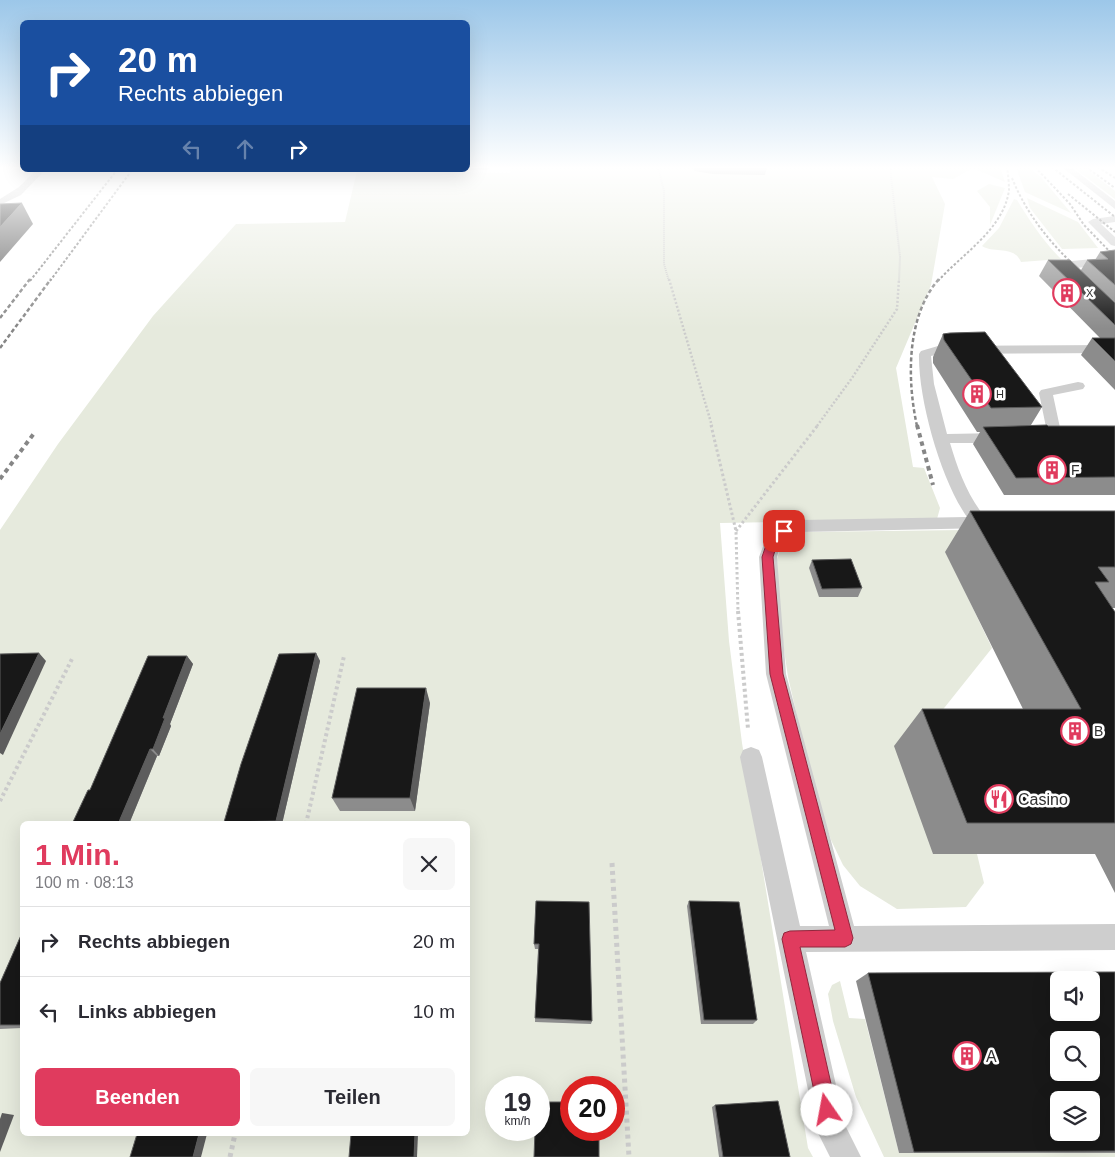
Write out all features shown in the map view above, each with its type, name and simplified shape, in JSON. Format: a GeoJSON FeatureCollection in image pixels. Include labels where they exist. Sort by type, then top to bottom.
{"type":"FeatureCollection","features":[{"type":"Feature","properties":{"kind":"lane"},"geometry":{"type":"LineString","coordinates":[[1100,221],[1093,222],[1115,243]]}},
{"type":"Feature","properties":{"kind":"lane"},"geometry":{"type":"LineString","coordinates":[[1074,281],[1061,268],[1072,264],[1115,260]]}},
{"type":"Feature","properties":{"kind":"lane"},"geometry":{"type":"LineString","coordinates":[[978,522],[966,505],[949,470],[924,372],[925,354],[938,350],[1115,349]]}},
{"type":"Feature","properties":{"kind":"lane"},"geometry":{"type":"LineString","coordinates":[[941,439],[1055,436],[1046,394],[1078,386]]}},
{"type":"Feature","properties":{"kind":"lane"},"geometry":{"type":"LineString","coordinates":[[845,938],[776,674],[768,557],[772,542],[784,531],[801,526],[998,522]]}},
{"type":"Feature","properties":{"kind":"lane"},"geometry":{"type":"LineString","coordinates":[[751,757],[831,1129],[846,1157]]}},
{"type":"Feature","properties":{"kind":"lane"},"geometry":{"type":"LineString","coordinates":[[790,939],[1115,937]]}},
{"type":"Feature","properties":{"kind":"path"},"geometry":{"type":"LineString","coordinates":[[664,221],[664,264],[707,406],[736,531],[736,586],[751,757]]}},
{"type":"Feature","properties":{"kind":"path"},"geometry":{"type":"LineString","coordinates":[[736,531],[787,467],[852,378],[896,309],[900,257],[896,221]]}},
{"type":"Feature","properties":{"kind":"path"},"geometry":{"type":"LineString","coordinates":[[307,821],[344,656]]}},
{"type":"Feature","properties":{"kind":"path"},"geometry":{"type":"LineString","coordinates":[[0,801],[73,657]]}},
{"type":"Feature","properties":{"kind":"path"},"geometry":{"type":"LineString","coordinates":[[612,863],[628,1157]]}},
{"type":"Feature","properties":{"kind":"path"},"geometry":{"type":"LineString","coordinates":[[230,1157],[235,1136]]}},
{"type":"Feature","properties":{"kind":"shaded area"},"geometry":{"type":"Polygon","coordinates":[[[345,221],[942,221],[931,285],[896,368],[913,467],[924,468],[940,508],[937,519],[720,523],[729,641],[742,743],[808,1148],[813,1157],[0,1157],[0,530],[58,444],[153,316],[236,224],[345,221]]]}},
{"type":"Feature","properties":{"kind":"shaded area"},"geometry":{"type":"Polygon","coordinates":[[[1003,221],[1031,221],[1061,259],[1021,262],[1014,253],[982,246],[999,228],[1003,221]]]}},
{"type":"Feature","properties":{"kind":"shaded area"},"geometry":{"type":"Polygon","coordinates":[[[1040,221],[1076,221],[1098,248],[1062,249],[1040,221]]]}},
{"type":"Feature","properties":{"kind":"shaded area"},"geometry":{"type":"Polygon","coordinates":[[[965,530],[946,552],[992,648],[917,742],[933,854],[977,854],[984,883],[966,907],[897,909],[860,886],[843,865],[831,840],[813,784],[788,677],[779,616],[777,559],[781,546],[790,537],[804,532],[965,530]]]}},
{"type":"Feature","properties":{"kind":"shaded area"},"geometry":{"type":"Polygon","coordinates":[[[840,981],[849,1018],[865,1019],[899,1153],[1115,1152],[1115,1157],[884,1157],[856,1097],[833,1021],[828,994],[832,985],[840,981]]]}},
{"type":"Feature","properties":{"kind":"building"},"geometry":{"type":"Polygon","coordinates":[[[0,221],[6,221],[0,227],[0,221]]]}},
{"type":"Feature","properties":{"kind":"building"},"geometry":{"type":"Polygon","coordinates":[[[1115,250],[1115,285],[1087,260],[1108,259],[1100,252],[1115,250]]]}},
{"type":"Feature","properties":{"kind":"building"},"geometry":{"type":"Polygon","coordinates":[[[1048,260],[1070,260],[1115,303],[1115,325],[1048,260]]]}},
{"type":"Feature","properties":{"kind":"building"},"geometry":{"type":"Polygon","coordinates":[[[985,332],[1042,407],[991,408],[944,340],[943,334],[985,332]]]}},
{"type":"Feature","properties":{"kind":"building"},"geometry":{"type":"Polygon","coordinates":[[[1092,338],[1115,338],[1115,361],[1092,338]]]}},
{"type":"Feature","properties":{"kind":"building"},"geometry":{"type":"Polygon","coordinates":[[[1047,425],[1115,426],[1115,477],[1016,478],[983,427],[1047,425]]]}},
{"type":"Feature","properties":{"kind":"building"},"geometry":{"type":"Polygon","coordinates":[[[970,511],[1115,511],[1115,567],[1098,567],[1109,582],[1095,582],[1115,612],[1115,823],[967,823],[922,709],[1081,709],[970,511]]]}},
{"type":"Feature","properties":{"kind":"building"},"geometry":{"type":"Polygon","coordinates":[[[851,559],[862,588],[822,589],[812,560],[851,559]]]}},
{"type":"Feature","properties":{"kind":"building"},"geometry":{"type":"Polygon","coordinates":[[[39,653],[0,734],[0,654],[39,653]]]}},
{"type":"Feature","properties":{"kind":"building"},"geometry":{"type":"Polygon","coordinates":[[[316,653],[276,821],[224,821],[241,764],[279,654],[316,653]]]}},
{"type":"Feature","properties":{"kind":"building"},"geometry":{"type":"Polygon","coordinates":[[[148,656],[187,656],[153,749],[150,749],[119,821],[73,821],[88,790],[90,790],[148,656]]]}},
{"type":"Feature","properties":{"kind":"building"},"geometry":{"type":"Polygon","coordinates":[[[357,688],[426,688],[410,798],[332,798],[357,688]]]}},
{"type":"Feature","properties":{"kind":"building"},"geometry":{"type":"Polygon","coordinates":[[[536,901],[589,902],[592,1021],[535,1018],[539,944],[534,944],[536,901]]]}},
{"type":"Feature","properties":{"kind":"building"},"geometry":{"type":"Polygon","coordinates":[[[689,901],[739,902],[757,1020],[704,1020],[689,901]]]}},
{"type":"Feature","properties":{"kind":"building"},"geometry":{"type":"Polygon","coordinates":[[[20,938],[20,1025],[0,1025],[0,983],[20,938]]]}},
{"type":"Feature","properties":{"kind":"building","name":"A"},"geometry":{"type":"Polygon","coordinates":[[[1050,972],[1050,1021],[1100,1021],[1100,972],[1115,972],[1115,1151],[914,1152],[868,973],[1050,972]]]}},
{"type":"Feature","properties":{"kind":"building"},"geometry":{"type":"Polygon","coordinates":[[[778,1101],[790,1157],[723,1157],[715,1105],[778,1101]]]}},
{"type":"Feature","properties":{"kind":"building"},"geometry":{"type":"Polygon","coordinates":[[[550,1102],[560,1102],[560,1141],[599,1141],[599,1157],[534,1157],[535,1141],[550,1141],[550,1102]]]}},
{"type":"Feature","properties":{"kind":"building"},"geometry":{"type":"Polygon","coordinates":[[[136,1136],[198,1136],[193,1157],[130,1157],[136,1136]]]}},
{"type":"Feature","properties":{"kind":"building"},"geometry":{"type":"Polygon","coordinates":[[[351,1136],[415,1136],[414,1157],[349,1157],[351,1136]]]}},
{"type":"Feature","properties":{"kind":"railway"},"geometry":{"type":"LineString","coordinates":[[30,281],[77,221]]}},
{"type":"Feature","properties":{"kind":"railway"},"geometry":{"type":"LineString","coordinates":[[50,281],[94,221]]}},
{"type":"Feature","properties":{"kind":"railway"},"geometry":{"type":"LineString","coordinates":[[938,281],[981,240],[996,221]]}},
{"type":"Feature","properties":{"kind":"railway"},"geometry":{"type":"LineString","coordinates":[[1035,221],[1058,249],[1079,270]]}},
{"type":"Feature","properties":{"kind":"railway"},"geometry":{"type":"LineString","coordinates":[[1081,221],[1115,257]]}},
{"type":"Feature","properties":{"kind":"railway"},"geometry":{"type":"LineString","coordinates":[[1101,221],[1115,232]]}},
{"type":"Feature","properties":{"kind":"railway"},"geometry":{"type":"LineString","coordinates":[[0,318],[30,279]]}},
{"type":"Feature","properties":{"kind":"railway"},"geometry":{"type":"LineString","coordinates":[[0,348],[51,279]]}},
{"type":"Feature","properties":{"kind":"railway"},"geometry":{"type":"LineString","coordinates":[[917,426],[912,389],[912,350],[920,311],[928,294],[939,279]]}},
{"type":"Feature","properties":{"kind":"railway"},"geometry":{"type":"LineString","coordinates":[[917,425],[933,485]]}},
{"type":"Feature","properties":{"kind":"railway"},"geometry":{"type":"LineString","coordinates":[[0,479],[35,432]]}},
{"type":"Feature","properties":{"kind":"place","name":"X"},"geometry":{"type":"Point","coordinates":[1067,293]}},
{"type":"Feature","properties":{"kind":"place","name":"H"},"geometry":{"type":"Point","coordinates":[977,394]}},
{"type":"Feature","properties":{"kind":"place","name":"F"},"geometry":{"type":"Point","coordinates":[1052,470]}},
{"type":"Feature","properties":{"kind":"place","name":"B"},"geometry":{"type":"Point","coordinates":[1075,731]}},
{"type":"Feature","properties":{"kind":"place","name":"Casino"},"geometry":{"type":"Point","coordinates":[999,799]}},
{"type":"Feature","properties":{"kind":"place","name":"A"},"geometry":{"type":"Point","coordinates":[967,1056]}},
{"type":"Feature","properties":{"kind":"route"},"geometry":{"type":"LineString","coordinates":[[784,531],[772,542],[768,557],[776,674],[845,938],[790,939],[827,1110]]}}]}
